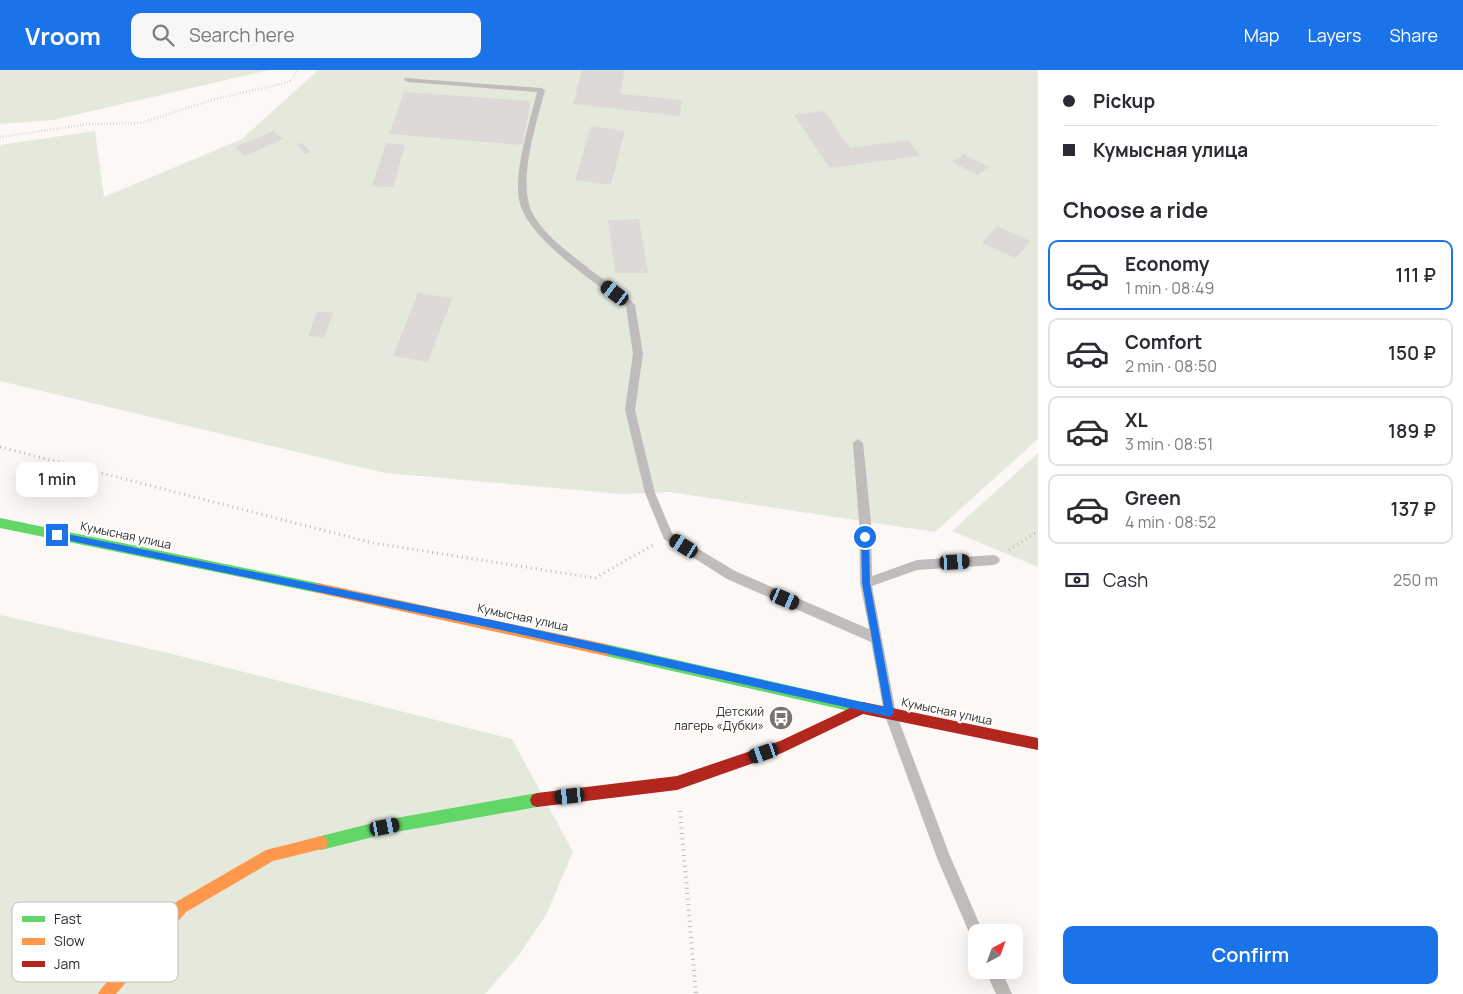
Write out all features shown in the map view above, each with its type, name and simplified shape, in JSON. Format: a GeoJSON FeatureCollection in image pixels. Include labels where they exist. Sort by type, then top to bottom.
{"type":"FeatureCollection","features":[{"type":"Feature","properties":{"kind":"main road","name":"Кумысная улица"},"geometry":{"type":"LineString","coordinates":[[0,523],[492,624],[864,708],[1038,744]]}},
{"type":"Feature","properties":{"kind":"main road"},"geometry":{"type":"LineString","coordinates":[[178,910],[271,856],[385,827],[534,800],[677,783],[782,747],[864,708]]}},
{"type":"Feature","properties":{"kind":"main road"},"geometry":{"type":"LineString","coordinates":[[106,994],[116,982]]}},
{"type":"Feature","properties":{"kind":"lane"},"geometry":{"type":"LineString","coordinates":[[408,80],[541,90],[525,166],[524,204],[543,235],[630,305],[638,354],[630,410],[650,493],[668,536],[730,575],[875,638]]}},
{"type":"Feature","properties":{"kind":"lane"},"geometry":{"type":"LineString","coordinates":[[858,443],[865,522],[866,583],[890,713],[944,858],[973,924]]}},
{"type":"Feature","properties":{"kind":"lane"},"geometry":{"type":"LineString","coordinates":[[866,583],[917,565],[994,560]]}},
{"type":"Feature","properties":{"kind":"lane"},"geometry":{"type":"LineString","coordinates":[[997,979],[1004,994]]}},
{"type":"Feature","properties":{"kind":"path"},"geometry":{"type":"LineString","coordinates":[[0,137],[88,124],[141,122],[215,99],[289,82],[298,70]]}},
{"type":"Feature","properties":{"kind":"path"},"geometry":{"type":"LineString","coordinates":[[0,447],[373,543],[595,578],[668,536]]}},
{"type":"Feature","properties":{"kind":"path"},"geometry":{"type":"LineString","coordinates":[[994,560],[1038,531]]}},
{"type":"Feature","properties":{"kind":"path"},"geometry":{"type":"LineString","coordinates":[[677,783],[696,994]]}},
{"type":"Feature","properties":{"kind":"shaded area"},"geometry":{"type":"Polygon","coordinates":[[[0,70],[269,70],[53,120],[0,124],[0,70]]]}},
{"type":"Feature","properties":{"kind":"shaded area"},"geometry":{"type":"Polygon","coordinates":[[[318,70],[1038,70],[1038,439],[935,532],[669,492],[622,494],[385,473],[0,381],[0,145],[95,131],[104,197],[242,139],[318,70]]]}},
{"type":"Feature","properties":{"kind":"shaded area"},"geometry":{"type":"Polygon","coordinates":[[[1038,453],[1038,567],[952,531],[1038,453]]]}},
{"type":"Feature","properties":{"kind":"shaded area"},"geometry":{"type":"Polygon","coordinates":[[[0,615],[164,652],[512,739],[573,852],[546,915],[518,956],[485,994],[0,994],[0,615]]]}},
{"type":"Feature","properties":{"kind":"building"},"geometry":{"type":"Polygon","coordinates":[[[582,70],[625,70],[620,94],[682,100],[680,116],[573,104],[582,70]]]}},
{"type":"Feature","properties":{"kind":"building"},"geometry":{"type":"Polygon","coordinates":[[[404,92],[531,101],[522,145],[389,134],[404,92]]]}},
{"type":"Feature","properties":{"kind":"building"},"geometry":{"type":"Polygon","coordinates":[[[824,111],[850,148],[908,140],[920,156],[830,168],[794,115],[824,111]]]}},
{"type":"Feature","properties":{"kind":"building"},"geometry":{"type":"Polygon","coordinates":[[[591,126],[625,131],[611,185],[575,180],[591,126]]]}},
{"type":"Feature","properties":{"kind":"building"},"geometry":{"type":"Polygon","coordinates":[[[273,131],[283,139],[245,156],[235,147],[273,131]]]}},
{"type":"Feature","properties":{"kind":"building"},"geometry":{"type":"Polygon","coordinates":[[[303,143],[310,152],[304,154],[297,144],[303,143]]]}},
{"type":"Feature","properties":{"kind":"building"},"geometry":{"type":"Polygon","coordinates":[[[386,143],[405,145],[393,187],[372,186],[386,143]]]}},
{"type":"Feature","properties":{"kind":"building"},"geometry":{"type":"Polygon","coordinates":[[[964,154],[989,167],[977,175],[952,162],[964,154]]]}},
{"type":"Feature","properties":{"kind":"building"},"geometry":{"type":"Polygon","coordinates":[[[639,219],[648,273],[615,273],[608,220],[639,219]]]}},
{"type":"Feature","properties":{"kind":"building"},"geometry":{"type":"Polygon","coordinates":[[[997,226],[1030,241],[1016,258],[982,243],[997,226]]]}},
{"type":"Feature","properties":{"kind":"building"},"geometry":{"type":"Polygon","coordinates":[[[418,293],[452,298],[428,362],[393,356],[418,293]]]}},
{"type":"Feature","properties":{"kind":"building"},"geometry":{"type":"Polygon","coordinates":[[[317,311],[333,313],[324,338],[308,336],[317,311]]]}},
{"type":"Feature","properties":{"kind":"traffic: fast"},"geometry":{"type":"LineString","coordinates":[[0,523],[318,588]]}},
{"type":"Feature","properties":{"kind":"traffic: fast"},"geometry":{"type":"LineString","coordinates":[[606,650],[862,708]]}},
{"type":"Feature","properties":{"kind":"traffic: fast"},"geometry":{"type":"LineString","coordinates":[[321,843],[385,827],[537,800]]}},
{"type":"Feature","properties":{"kind":"traffic: slow"},"geometry":{"type":"LineString","coordinates":[[318,588],[606,650]]}},
{"type":"Feature","properties":{"kind":"traffic: slow"},"geometry":{"type":"LineString","coordinates":[[178,910],[271,855],[321,843]]}},
{"type":"Feature","properties":{"kind":"traffic: slow"},"geometry":{"type":"LineString","coordinates":[[106,994],[116,982]]}},
{"type":"Feature","properties":{"kind":"traffic: jam"},"geometry":{"type":"LineString","coordinates":[[862,708],[1038,744]]}},
{"type":"Feature","properties":{"kind":"traffic: jam"},"geometry":{"type":"LineString","coordinates":[[537,800],[677,783],[782,747],[863,708]]}},
{"type":"Feature","properties":{"kind":"place","name":"Детский лагерь «Дубки»"},"geometry":{"type":"Point","coordinates":[781,718]}},
{"type":"Feature","properties":{"kind":"route"},"geometry":{"type":"LineString","coordinates":[[57,535],[492,624],[890,713],[866,583],[865,537]]}}]}
